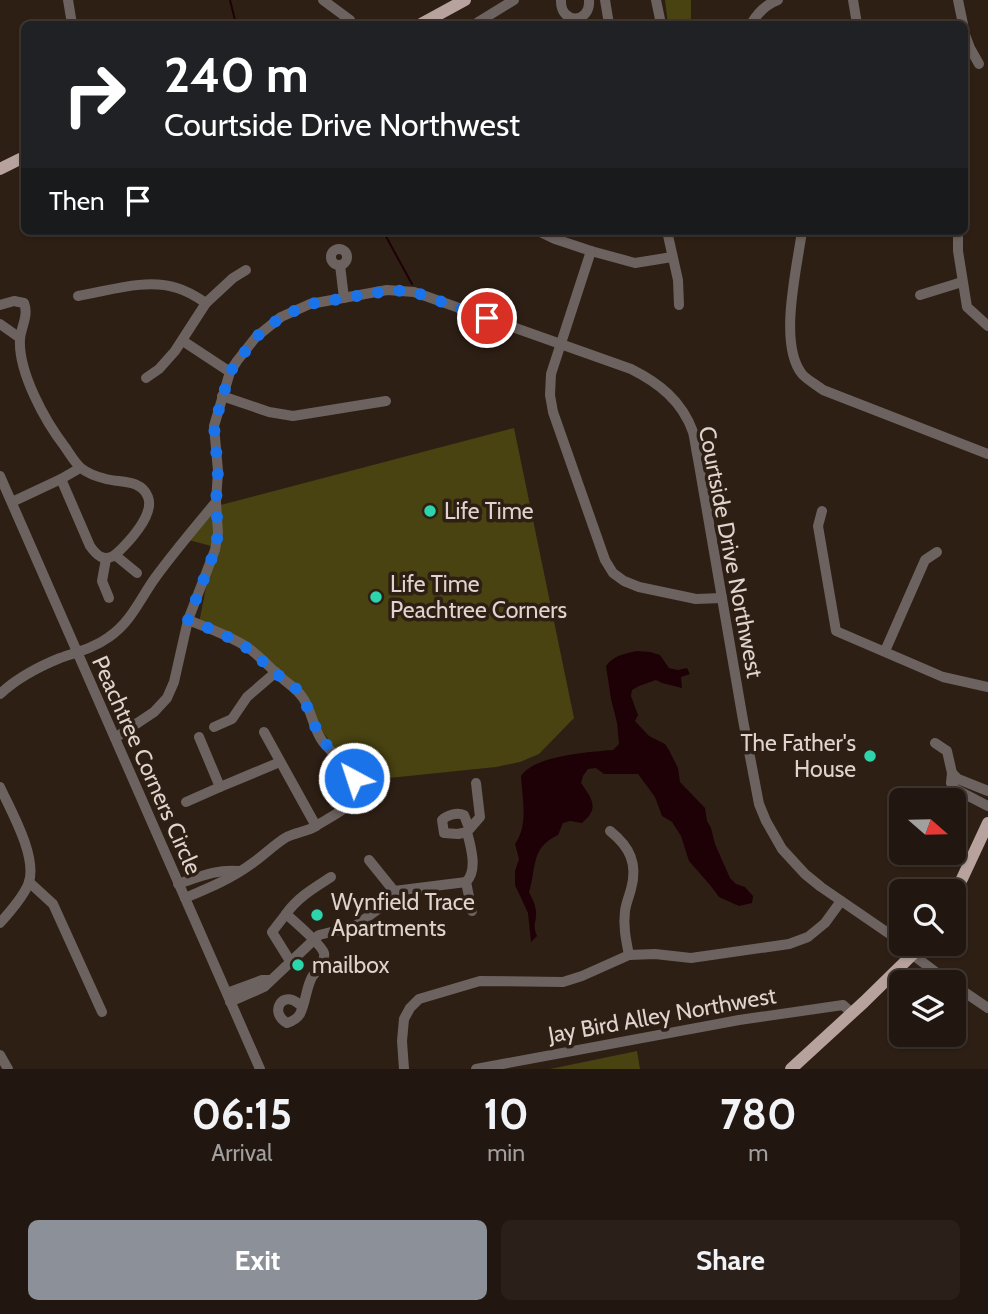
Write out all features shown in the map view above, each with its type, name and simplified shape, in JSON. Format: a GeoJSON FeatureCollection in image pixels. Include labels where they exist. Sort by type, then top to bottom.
{"type":"FeatureCollection","features":[{"type":"Feature","properties":{"kind":"main road"},"geometry":{"type":"LineString","coordinates":[[426,21],[450,5],[466,0]]}},
{"type":"Feature","properties":{"kind":"main road"},"geometry":{"type":"LineString","coordinates":[[0,169],[21,158]]}},
{"type":"Feature","properties":{"kind":"main road"},"geometry":{"type":"LineString","coordinates":[[962,879],[988,823]]}},
{"type":"Feature","properties":{"kind":"main road"},"geometry":{"type":"LineString","coordinates":[[791,1069],[910,956]]}},
{"type":"Feature","properties":{"kind":"street"},"geometry":{"type":"LineString","coordinates":[[68,0],[72,21]]}},
{"type":"Feature","properties":{"kind":"street"},"geometry":{"type":"LineString","coordinates":[[323,0],[350,21]]}},
{"type":"Feature","properties":{"kind":"street"},"geometry":{"type":"LineString","coordinates":[[480,21],[514,0]]}},
{"type":"Feature","properties":{"kind":"street"},"geometry":{"type":"LineString","coordinates":[[656,0],[660,21]]}},
{"type":"Feature","properties":{"kind":"street"},"geometry":{"type":"LineString","coordinates":[[753,21],[778,0]]}},
{"type":"Feature","properties":{"kind":"street"},"geometry":{"type":"LineString","coordinates":[[853,0],[856,21]]}},
{"type":"Feature","properties":{"kind":"street"},"geometry":{"type":"LineString","coordinates":[[958,0],[962,21]]}},
{"type":"Feature","properties":{"kind":"street"},"geometry":{"type":"LineString","coordinates":[[560,1],[566,21],[582,17],[588,11],[589,3],[605,1],[608,21]]}},
{"type":"Feature","properties":{"kind":"street"},"geometry":{"type":"LineString","coordinates":[[968,43],[979,64]]}},
{"type":"Feature","properties":{"kind":"street"},"geometry":{"type":"LineString","coordinates":[[546,235],[635,263],[672,257]]}},
{"type":"Feature","properties":{"kind":"street"},"geometry":{"type":"LineString","coordinates":[[668,235],[678,280],[678,305]]}},
{"type":"Feature","properties":{"kind":"street"},"geometry":{"type":"LineString","coordinates":[[801,235],[789,342],[802,374],[823,390],[988,454]]}},
{"type":"Feature","properties":{"kind":"street"},"geometry":{"type":"LineString","coordinates":[[958,235],[967,307],[988,326]]}},
{"type":"Feature","properties":{"kind":"street"},"geometry":{"type":"LineString","coordinates":[[592,251],[551,374],[550,395],[606,560],[614,573],[624,581],[655,591],[696,599],[722,598]]}},
{"type":"Feature","properties":{"kind":"street"},"geometry":{"type":"LineString","coordinates":[[340,265],[344,298]]}},
{"type":"Feature","properties":{"kind":"street"},"geometry":{"type":"LineString","coordinates":[[146,378],[166,361],[183,341],[206,303],[233,278],[246,270]]}},
{"type":"Feature","properties":{"kind":"street"},"geometry":{"type":"LineString","coordinates":[[920,295],[962,282]]}},
{"type":"Feature","properties":{"kind":"street"},"geometry":{"type":"LineString","coordinates":[[78,296],[156,284],[179,288],[206,303]]}},
{"type":"Feature","properties":{"kind":"street","name":"Courtside Drive Northwest"},"geometry":{"type":"LineString","coordinates":[[115,738],[154,712],[166,698],[174,682],[188,620],[215,550],[218,533],[218,471],[214,426],[230,372],[256,337],[281,317],[310,304],[392,290],[414,292],[631,369],[651,379],[669,394],[682,411],[692,432],[698,459],[759,804],[774,836],[792,860],[821,887],[889,934]]}},
{"type":"Feature","properties":{"kind":"street"},"geometry":{"type":"LineString","coordinates":[[0,305],[14,301],[24,303],[27,309],[20,338],[21,361],[26,378],[51,430],[80,468],[105,479],[129,482],[141,487],[147,495],[149,508],[146,519],[111,557],[102,581],[109,598]]}},
{"type":"Feature","properties":{"kind":"street"},"geometry":{"type":"LineString","coordinates":[[0,324],[20,338]]}},
{"type":"Feature","properties":{"kind":"street"},"geometry":{"type":"LineString","coordinates":[[183,341],[230,372]]}},
{"type":"Feature","properties":{"kind":"street"},"geometry":{"type":"LineString","coordinates":[[222,396],[269,412],[293,416],[386,401]]}},
{"type":"Feature","properties":{"kind":"street"},"geometry":{"type":"LineString","coordinates":[[12,502],[80,468]]}},
{"type":"Feature","properties":{"kind":"street","name":"Peachtree Corners Circle"},"geometry":{"type":"LineString","coordinates":[[0,476],[260,1069]]}},
{"type":"Feature","properties":{"kind":"street"},"geometry":{"type":"LineString","coordinates":[[61,479],[96,555],[111,557],[137,573]]}},
{"type":"Feature","properties":{"kind":"street"},"geometry":{"type":"LineString","coordinates":[[0,694],[26,674],[97,645],[111,636],[137,608],[154,580],[216,502]]}},
{"type":"Feature","properties":{"kind":"street"},"geometry":{"type":"LineString","coordinates":[[822,512],[818,526],[836,631],[943,677],[988,687]]}},
{"type":"Feature","properties":{"kind":"street"},"geometry":{"type":"LineString","coordinates":[[884,651],[925,560],[937,552]]}},
{"type":"Feature","properties":{"kind":"street"},"geometry":{"type":"LineString","coordinates":[[185,898],[217,884],[253,863],[286,837],[302,830],[310,830],[353,803],[358,797],[354,778],[320,738],[305,702],[295,687],[249,649],[221,633],[188,620]]}},
{"type":"Feature","properties":{"kind":"street"},"geometry":{"type":"LineString","coordinates":[[214,727],[232,719],[244,701],[276,672]]}},
{"type":"Feature","properties":{"kind":"street"},"geometry":{"type":"LineString","coordinates":[[264,732],[316,826]]}},
{"type":"Feature","properties":{"kind":"street"},"geometry":{"type":"LineString","coordinates":[[199,737],[220,787]]}},
{"type":"Feature","properties":{"kind":"street"},"geometry":{"type":"LineString","coordinates":[[935,743],[947,751],[951,762],[951,783],[955,789],[988,806]]}},
{"type":"Feature","properties":{"kind":"street"},"geometry":{"type":"LineString","coordinates":[[186,802],[280,762]]}},
{"type":"Feature","properties":{"kind":"street"},"geometry":{"type":"LineString","coordinates":[[952,773],[958,779],[988,791]]}},
{"type":"Feature","properties":{"kind":"street"},"geometry":{"type":"LineString","coordinates":[[229,997],[262,980],[272,980],[319,935],[355,926],[377,910],[394,891],[466,883],[472,877],[473,869],[468,830],[480,817],[476,783]]}},
{"type":"Feature","properties":{"kind":"street"},"geometry":{"type":"LineString","coordinates":[[0,787],[3,803],[28,849],[29,882],[15,906],[0,923]]}},
{"type":"Feature","properties":{"kind":"street"},"geometry":{"type":"LineString","coordinates":[[610,831],[622,841],[634,863],[634,879],[624,922],[629,955]]}},
{"type":"Feature","properties":{"kind":"street"},"geometry":{"type":"LineString","coordinates":[[369,860],[394,891]]}},
{"type":"Feature","properties":{"kind":"street"},"geometry":{"type":"LineString","coordinates":[[178,884],[214,872],[239,871]]}},
{"type":"Feature","properties":{"kind":"street"},"geometry":{"type":"LineString","coordinates":[[290,961],[272,932],[302,896],[331,877]]}},
{"type":"Feature","properties":{"kind":"street"},"geometry":{"type":"LineString","coordinates":[[29,882],[53,904],[102,1012]]}},
{"type":"Feature","properties":{"kind":"street"},"geometry":{"type":"LineString","coordinates":[[466,883],[472,911]]}},
{"type":"Feature","properties":{"kind":"street"},"geometry":{"type":"LineString","coordinates":[[404,1069],[404,1019],[419,999],[481,981],[563,982],[629,955],[655,954],[691,958],[789,944],[808,937],[825,923],[841,901]]}},
{"type":"Feature","properties":{"kind":"street"},"geometry":{"type":"LineString","coordinates":[[286,914],[325,956],[311,979],[302,1007]]}},
{"type":"Feature","properties":{"kind":"street","name":"Courtside Drive Northwest"},"geometry":{"type":"LineString","coordinates":[[924,956],[937,970]]}},
{"type":"Feature","properties":{"kind":"street"},"geometry":{"type":"LineString","coordinates":[[966,993],[988,1008]]}},
{"type":"Feature","properties":{"kind":"street","name":"Jay Bird Alley Northwest"},"geometry":{"type":"LineString","coordinates":[[476,1069],[738,1020],[843,1005],[852,1013]]}},
{"type":"Feature","properties":{"kind":"shaded area"},"geometry":{"type":"Polygon","coordinates":[[[665,0],[691,0],[691,21],[668,21],[665,0]]]}},
{"type":"Feature","properties":{"kind":"shaded area","name":"Life Time Peachtree Corners"},"geometry":{"type":"Polygon","coordinates":[[[514,428],[574,718],[539,754],[520,762],[496,767],[360,781],[296,692],[254,653],[198,628],[210,567],[211,546],[189,540],[213,507],[514,428]]]}},
{"type":"Feature","properties":{"kind":"shaded area"},"geometry":{"type":"Polygon","coordinates":[[[637,651],[660,655],[669,668],[687,668],[690,674],[681,677],[682,688],[656,680],[632,690],[631,696],[638,715],[635,721],[649,736],[665,744],[669,750],[678,768],[680,782],[705,808],[715,844],[730,878],[745,887],[753,896],[752,903],[739,906],[719,897],[689,861],[681,836],[672,822],[662,816],[655,797],[638,774],[604,774],[596,768],[588,769],[581,783],[591,799],[591,813],[582,823],[563,823],[558,835],[543,846],[536,859],[529,892],[536,910],[537,936],[531,942],[528,913],[515,885],[515,871],[519,859],[515,844],[523,819],[521,776],[538,763],[550,759],[613,750],[619,744],[606,666],[616,657],[637,651]]]}},
{"type":"Feature","properties":{"kind":"shaded area"},"geometry":{"type":"Polygon","coordinates":[[[637,1051],[640,1069],[550,1069],[637,1051]]]}},
{"type":"Feature","properties":{"kind":"waterway"},"geometry":{"type":"LineString","coordinates":[[230,0],[235,21]]}},
{"type":"Feature","properties":{"kind":"waterway"},"geometry":{"type":"LineString","coordinates":[[385,235],[412,284]]}},
{"type":"Feature","properties":{"kind":"place","name":"Life Time"},"geometry":{"type":"Point","coordinates":[430,511]}},
{"type":"Feature","properties":{"kind":"place","name":"Life Time Peachtree Corners"},"geometry":{"type":"Point","coordinates":[376,597]}},
{"type":"Feature","properties":{"kind":"place","name":"The Father's House"},"geometry":{"type":"Point","coordinates":[870,756]}},
{"type":"Feature","properties":{"kind":"place","name":"Wynfield Trace Apartments"},"geometry":{"type":"Point","coordinates":[317,915]}},
{"type":"Feature","properties":{"kind":"place","name":"mailbox"},"geometry":{"type":"Point","coordinates":[298,965]}},
{"type":"Feature","properties":{"kind":"route"},"geometry":{"type":"LineString","coordinates":[[354,778],[320,738],[305,702],[295,687],[249,649],[221,633],[188,620],[215,550],[218,533],[218,471],[214,426],[222,396],[230,372],[256,337],[281,317],[310,304],[392,290],[414,292],[487,318]]}}]}
